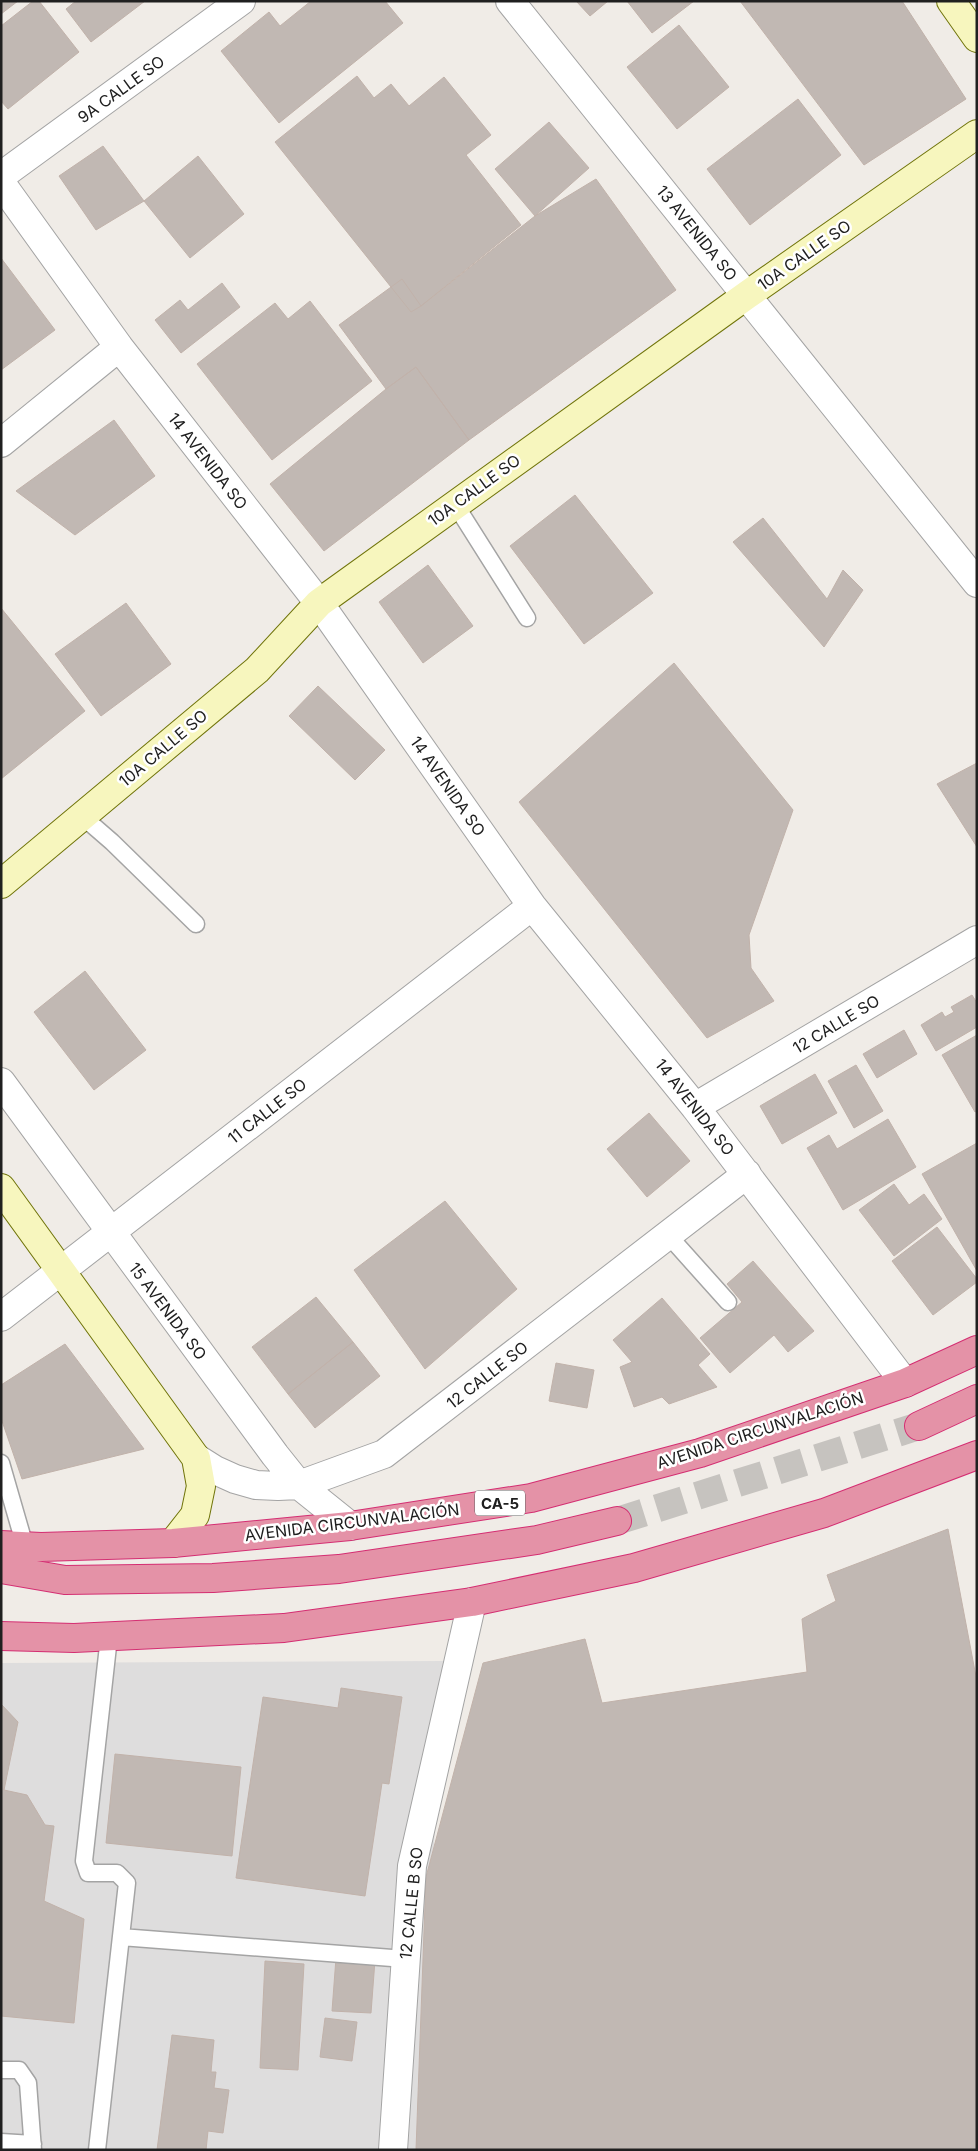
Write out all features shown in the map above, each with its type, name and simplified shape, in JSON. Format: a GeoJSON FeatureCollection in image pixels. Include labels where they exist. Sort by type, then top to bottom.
{"type":"FeatureCollection","features":[{"type":"Feature","properties":{"kind":"highway","name":"AVENIDA CIRCUNVALACIÓN"},"geometry":{"type":"LineString","coordinates":[[13,1546],[173,1543],[350,1526],[531,1498],[700,1452],[905,1382],[977,1350]]}},
{"type":"Feature","properties":{"kind":"highway"},"geometry":{"type":"LineString","coordinates":[[919,1426],[977,1398]]}},
{"type":"Feature","properties":{"kind":"highway"},"geometry":{"type":"LineString","coordinates":[[1,1636],[74,1638],[284,1628],[472,1602],[634,1568],[824,1513],[977,1455]]}},
{"type":"Feature","properties":{"kind":"highway"},"geometry":{"type":"LineString","coordinates":[[1,1569],[65,1580],[213,1578],[339,1569],[537,1540],[617,1521]]}},
{"type":"Feature","properties":{"kind":"street","name":"13 AVENIDA SO"},"geometry":{"type":"LineString","coordinates":[[510,1],[977,583]]}},
{"type":"Feature","properties":{"kind":"street"},"geometry":{"type":"LineString","coordinates":[[951,1],[977,38]]}},
{"type":"Feature","properties":{"kind":"street","name":"9A CALLE SO"},"geometry":{"type":"LineString","coordinates":[[1,176],[233,4]]}},
{"type":"Feature","properties":{"kind":"street","name":"10A CALLE SO"},"geometry":{"type":"LineString","coordinates":[[1,884],[257,670],[319,603],[747,295],[977,134]]}},
{"type":"Feature","properties":{"kind":"street","name":"14 AVENIDA SO"},"geometry":{"type":"LineString","coordinates":[[1,183],[119,347],[319,603],[532,906],[696,1107],[905,1382]]}},
{"type":"Feature","properties":{"kind":"street"},"geometry":{"type":"LineString","coordinates":[[1,443],[119,347]]}},
{"type":"Feature","properties":{"kind":"street","name":"11 CALLE SO"},"geometry":{"type":"LineString","coordinates":[[1,1316],[532,906]]}},
{"type":"Feature","properties":{"kind":"street","name":"12 CALLE SO"},"geometry":{"type":"LineString","coordinates":[[696,1107],[977,940]]}},
{"type":"Feature","properties":{"kind":"street","name":"15 AVENIDA SO"},"geometry":{"type":"LineString","coordinates":[[1,1082],[110,1232],[299,1484],[350,1526]]}},
{"type":"Feature","properties":{"kind":"street","name":"12 CALLE SO"},"geometry":{"type":"LineString","coordinates":[[196,1458],[234,1479],[256,1485],[278,1486],[299,1484],[384,1454],[747,1174]]}},
{"type":"Feature","properties":{"kind":"street"},"geometry":{"type":"LineString","coordinates":[[1,1188],[196,1458],[201,1486],[195,1515],[173,1543]]}},
{"type":"Feature","properties":{"kind":"street","name":"12 CALLE B SO"},"geometry":{"type":"LineString","coordinates":[[393,2150],[412,1866],[472,1602]]}},
{"type":"Feature","properties":{"kind":"lane"},"geometry":{"type":"LineString","coordinates":[[456,504],[527,618]]}},
{"type":"Feature","properties":{"kind":"lane"},"geometry":{"type":"LineString","coordinates":[[82,816],[112,842],[196,924]]}},
{"type":"Feature","properties":{"kind":"lane"},"geometry":{"type":"LineString","coordinates":[[668,1235],[728,1302]]}},
{"type":"Feature","properties":{"kind":"lane"},"geometry":{"type":"LineString","coordinates":[[1,1463],[13,1546]]}},
{"type":"Feature","properties":{"kind":"lane"},"geometry":{"type":"LineString","coordinates":[[97,2150],[127,1883],[117,1873],[88,1873],[84,1861],[109,1637]]}},
{"type":"Feature","properties":{"kind":"lane"},"geometry":{"type":"LineString","coordinates":[[121,1937],[405,1959]]}},
{"type":"Feature","properties":{"kind":"lane"},"geometry":{"type":"LineString","coordinates":[[1,2070],[20,2070],[28,2083],[33,2147],[1,2142]]}},
{"type":"Feature","properties":{"kind":"shaded area"},"geometry":{"type":"Polygon","coordinates":[[[443,1661],[419,2150],[1,2150],[1,1663],[443,1661]]]}},
{"type":"Feature","properties":{"kind":"building"},"geometry":{"type":"Polygon","coordinates":[[[1,1],[18,1],[1,14],[1,1]]]}},
{"type":"Feature","properties":{"kind":"building"},"geometry":{"type":"Polygon","coordinates":[[[33,1],[39,1],[79,52],[8,109],[1,101],[1,26],[33,1]]]}},
{"type":"Feature","properties":{"kind":"building"},"geometry":{"type":"Polygon","coordinates":[[[76,1],[145,1],[91,42],[66,9],[76,1]]]}},
{"type":"Feature","properties":{"kind":"building"},"geometry":{"type":"Polygon","coordinates":[[[311,1],[385,1],[403,23],[279,123],[221,51],[269,12],[280,26],[311,1]]]}},
{"type":"Feature","properties":{"kind":"building"},"geometry":{"type":"Polygon","coordinates":[[[576,1],[608,1],[590,16],[576,1]]]}},
{"type":"Feature","properties":{"kind":"building"},"geometry":{"type":"Polygon","coordinates":[[[627,1],[694,1],[652,33],[627,1]]]}},
{"type":"Feature","properties":{"kind":"building"},"geometry":{"type":"Polygon","coordinates":[[[740,1],[902,1],[966,99],[864,165],[740,1]]]}},
{"type":"Feature","properties":{"kind":"building"},"geometry":{"type":"Polygon","coordinates":[[[679,25],[729,87],[677,129],[627,67],[679,25]]]}},
{"type":"Feature","properties":{"kind":"building"},"geometry":{"type":"Polygon","coordinates":[[[357,76],[374,98],[391,84],[409,106],[444,77],[491,135],[466,155],[521,225],[411,312],[275,142],[357,76]]]}},
{"type":"Feature","properties":{"kind":"building"},"geometry":{"type":"Polygon","coordinates":[[[798,99],[841,155],[750,225],[707,169],[798,99]]]}},
{"type":"Feature","properties":{"kind":"building"},"geometry":{"type":"Polygon","coordinates":[[[549,122],[589,168],[535,216],[495,169],[549,122]]]}},
{"type":"Feature","properties":{"kind":"building"},"geometry":{"type":"Polygon","coordinates":[[[103,146],[144,201],[96,230],[59,176],[103,146]]]}},
{"type":"Feature","properties":{"kind":"building"},"geometry":{"type":"Polygon","coordinates":[[[198,156],[244,214],[190,258],[144,201],[198,156]]]}},
{"type":"Feature","properties":{"kind":"building"},"geometry":{"type":"Polygon","coordinates":[[[596,179],[676,290],[469,440],[416,367],[386,389],[339,325],[402,279],[421,306],[535,216],[596,179]]]}},
{"type":"Feature","properties":{"kind":"building"},"geometry":{"type":"Polygon","coordinates":[[[1,258],[55,330],[1,370],[1,258]]]}},
{"type":"Feature","properties":{"kind":"building"},"geometry":{"type":"Polygon","coordinates":[[[222,283],[240,307],[181,353],[155,320],[180,300],[188,310],[222,283]]]}},
{"type":"Feature","properties":{"kind":"building"},"geometry":{"type":"Polygon","coordinates":[[[310,301],[372,381],[272,460],[197,364],[275,303],[288,319],[310,301]]]}},
{"type":"Feature","properties":{"kind":"building"},"geometry":{"type":"Polygon","coordinates":[[[416,367],[469,440],[324,551],[270,484],[386,389],[416,367]]]}},
{"type":"Feature","properties":{"kind":"building"},"geometry":{"type":"Polygon","coordinates":[[[114,420],[155,476],[75,535],[16,491],[114,420]]]}},
{"type":"Feature","properties":{"kind":"building"},"geometry":{"type":"Polygon","coordinates":[[[575,495],[653,593],[584,644],[510,546],[575,495]]]}},
{"type":"Feature","properties":{"kind":"building"},"geometry":{"type":"Polygon","coordinates":[[[763,518],[827,599],[843,570],[863,590],[824,647],[733,542],[763,518]]]}},
{"type":"Feature","properties":{"kind":"building"},"geometry":{"type":"Polygon","coordinates":[[[428,565],[473,626],[423,663],[379,602],[428,565]]]}},
{"type":"Feature","properties":{"kind":"building"},"geometry":{"type":"Polygon","coordinates":[[[126,603],[171,664],[101,716],[55,654],[126,603]]]}},
{"type":"Feature","properties":{"kind":"building"},"geometry":{"type":"Polygon","coordinates":[[[1,608],[85,711],[1,779],[1,608]]]}},
{"type":"Feature","properties":{"kind":"building"},"geometry":{"type":"Polygon","coordinates":[[[674,663],[793,810],[749,935],[751,968],[774,1001],[707,1038],[519,802],[674,663]]]}},
{"type":"Feature","properties":{"kind":"building"},"geometry":{"type":"Polygon","coordinates":[[[318,686],[385,750],[355,780],[289,716],[318,686]]]}},
{"type":"Feature","properties":{"kind":"building"},"geometry":{"type":"Polygon","coordinates":[[[977,763],[977,847],[937,784],[977,763]]]}},
{"type":"Feature","properties":{"kind":"building"},"geometry":{"type":"Polygon","coordinates":[[[85,971],[146,1050],[94,1090],[34,1012],[85,971]]]}},
{"type":"Feature","properties":{"kind":"building"},"geometry":{"type":"Polygon","coordinates":[[[972,995],[977,1003],[977,1027],[936,1051],[921,1025],[942,1012],[945,1017],[954,1012],[951,1007],[972,995]]]}},
{"type":"Feature","properties":{"kind":"building"},"geometry":{"type":"Polygon","coordinates":[[[904,1030],[917,1054],[877,1078],[863,1054],[904,1030]]]}},
{"type":"Feature","properties":{"kind":"building"},"geometry":{"type":"Polygon","coordinates":[[[977,1035],[977,1111],[975,1112],[942,1055],[977,1035]]]}},
{"type":"Feature","properties":{"kind":"building"},"geometry":{"type":"Polygon","coordinates":[[[856,1065],[883,1111],[854,1128],[828,1081],[856,1065]]]}},
{"type":"Feature","properties":{"kind":"building"},"geometry":{"type":"Polygon","coordinates":[[[815,1074],[837,1113],[782,1144],[760,1106],[815,1074]]]}},
{"type":"Feature","properties":{"kind":"building"},"geometry":{"type":"Polygon","coordinates":[[[649,1113],[690,1161],[647,1197],[607,1149],[649,1113]]]}},
{"type":"Feature","properties":{"kind":"building"},"geometry":{"type":"Polygon","coordinates":[[[888,1119],[916,1167],[843,1210],[807,1148],[829,1135],[837,1149],[888,1119]]]}},
{"type":"Feature","properties":{"kind":"building"},"geometry":{"type":"Polygon","coordinates":[[[977,1143],[977,1271],[922,1174],[977,1143]]]}},
{"type":"Feature","properties":{"kind":"building"},"geometry":{"type":"Polygon","coordinates":[[[894,1184],[909,1205],[924,1194],[942,1219],[894,1256],[859,1210],[894,1184]]]}},
{"type":"Feature","properties":{"kind":"building"},"geometry":{"type":"Polygon","coordinates":[[[445,1201],[517,1289],[425,1369],[354,1270],[445,1201]]]}},
{"type":"Feature","properties":{"kind":"building"},"geometry":{"type":"Polygon","coordinates":[[[937,1227],[977,1279],[977,1282],[933,1315],[892,1261],[937,1227]]]}},
{"type":"Feature","properties":{"kind":"building"},"geometry":{"type":"Polygon","coordinates":[[[753,1261],[814,1331],[788,1352],[774,1335],[730,1373],[700,1338],[742,1302],[727,1284],[753,1261]]]}},
{"type":"Feature","properties":{"kind":"building"},"geometry":{"type":"Polygon","coordinates":[[[316,1297],[353,1342],[288,1394],[252,1347],[316,1297]]]}},
{"type":"Feature","properties":{"kind":"building"},"geometry":{"type":"Polygon","coordinates":[[[662,1298],[710,1354],[698,1365],[717,1387],[669,1404],[662,1397],[634,1407],[620,1367],[632,1362],[613,1340],[662,1298]]]}},
{"type":"Feature","properties":{"kind":"building"},"geometry":{"type":"Polygon","coordinates":[[[353,1342],[380,1376],[315,1428],[288,1394],[353,1342]]]}},
{"type":"Feature","properties":{"kind":"building"},"geometry":{"type":"Polygon","coordinates":[[[65,1344],[144,1449],[22,1479],[1,1418],[1,1385],[65,1344]]]}},
{"type":"Feature","properties":{"kind":"building"},"geometry":{"type":"Polygon","coordinates":[[[556,1363],[594,1370],[587,1408],[549,1401],[556,1363]]]}},
{"type":"Feature","properties":{"kind":"building"},"geometry":{"type":"Polygon","coordinates":[[[948,1529],[977,1682],[977,2150],[416,2150],[426,1877],[483,1663],[585,1639],[602,1703],[807,1672],[802,1619],[836,1601],[827,1575],[948,1529]]]}},
{"type":"Feature","properties":{"kind":"building"},"geometry":{"type":"Polygon","coordinates":[[[341,1688],[402,1697],[389,1784],[382,1783],[365,1896],[236,1878],[263,1697],[338,1708],[341,1688]]]}},
{"type":"Feature","properties":{"kind":"building"},"geometry":{"type":"Polygon","coordinates":[[[1,1704],[18,1722],[4,1790],[27,1795],[45,1825],[54,1826],[44,1901],[84,1919],[74,2023],[1,2016],[1,1704]]]}},
{"type":"Feature","properties":{"kind":"building"},"geometry":{"type":"Polygon","coordinates":[[[115,1754],[241,1767],[232,1856],[106,1843],[115,1754]]]}},
{"type":"Feature","properties":{"kind":"building"},"geometry":{"type":"Polygon","coordinates":[[[336,1958],[375,1960],[371,2013],[332,2011],[336,1958]]]}},
{"type":"Feature","properties":{"kind":"building"},"geometry":{"type":"Polygon","coordinates":[[[265,1961],[304,1964],[298,2070],[260,2068],[265,1961]]]}},
{"type":"Feature","properties":{"kind":"building"},"geometry":{"type":"Polygon","coordinates":[[[325,2018],[357,2022],[352,2061],[320,2057],[325,2018]]]}},
{"type":"Feature","properties":{"kind":"building"},"geometry":{"type":"Polygon","coordinates":[[[172,2035],[214,2040],[211,2072],[216,2072],[214,2088],[229,2090],[223,2133],[208,2131],[206,2150],[157,2150],[172,2035]]]}},
{"type":"Feature","properties":{"kind":"tunnel"},"geometry":{"type":"LineString","coordinates":[[617,1521],[919,1426]]}}]}
